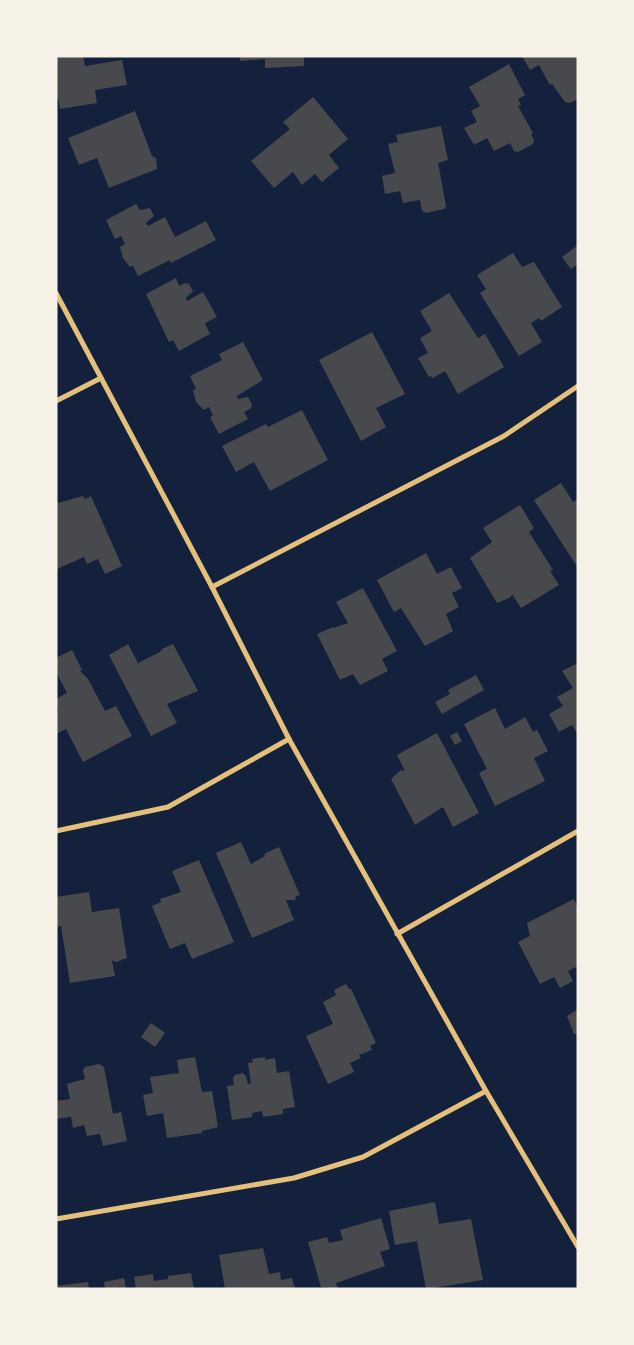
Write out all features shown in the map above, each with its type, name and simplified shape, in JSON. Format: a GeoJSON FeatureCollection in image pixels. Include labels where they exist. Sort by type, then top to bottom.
{"type":"FeatureCollection","features":[{"type":"Feature","properties":{"kind":"street"},"geometry":{"type":"LineString","coordinates":[[56,293],[212,588],[289,740],[486,1091],[578,1247]]}},
{"type":"Feature","properties":{"kind":"street"},"geometry":{"type":"LineString","coordinates":[[56,401],[100,378]]}},
{"type":"Feature","properties":{"kind":"street"},"geometry":{"type":"LineString","coordinates":[[212,588],[504,436],[578,386]]}},
{"type":"Feature","properties":{"kind":"street"},"geometry":{"type":"LineString","coordinates":[[56,831],[168,807],[289,740]]}},
{"type":"Feature","properties":{"kind":"street"},"geometry":{"type":"LineString","coordinates":[[397,934],[578,831]]}},
{"type":"Feature","properties":{"kind":"street"},"geometry":{"type":"LineString","coordinates":[[56,1218],[294,1178],[363,1157],[486,1091]]}},
{"type":"Feature","properties":{"kind":"building"},"geometry":{"type":"Polygon","coordinates":[[[56,56],[83,56],[85,66],[122,60],[127,85],[95,90],[97,103],[60,109],[58,97],[56,98],[56,56]]]}},
{"type":"Feature","properties":{"kind":"building"},"geometry":{"type":"Polygon","coordinates":[[[240,56],[304,56],[304,66],[265,68],[265,59],[240,61],[240,56]]]}},
{"type":"Feature","properties":{"kind":"building"},"geometry":{"type":"Polygon","coordinates":[[[522,56],[578,56],[578,99],[570,103],[565,102],[552,84],[550,85],[539,65],[530,70],[522,56]]]}},
{"type":"Feature","properties":{"kind":"building"},"geometry":{"type":"Polygon","coordinates":[[[509,64],[525,95],[518,99],[521,105],[518,106],[533,133],[531,134],[534,140],[533,144],[518,152],[514,151],[510,143],[494,151],[487,138],[474,145],[464,128],[477,122],[471,111],[480,106],[469,87],[509,64]]]}},
{"type":"Feature","properties":{"kind":"building"},"geometry":{"type":"Polygon","coordinates":[[[313,97],[348,139],[329,155],[339,168],[322,182],[315,174],[302,185],[293,172],[274,188],[251,161],[290,129],[283,122],[313,97]]]}},
{"type":"Feature","properties":{"kind":"building"},"geometry":{"type":"Polygon","coordinates":[[[135,111],[152,156],[156,158],[157,169],[109,188],[97,158],[79,165],[68,138],[135,111]]]}},
{"type":"Feature","properties":{"kind":"building"},"geometry":{"type":"Polygon","coordinates":[[[441,126],[448,160],[438,163],[446,206],[444,209],[426,213],[422,211],[420,200],[403,203],[400,191],[385,194],[382,176],[395,173],[388,144],[398,142],[396,135],[441,126]]]}},
{"type":"Feature","properties":{"kind":"building"},"geometry":{"type":"Polygon","coordinates":[[[136,204],[140,210],[150,208],[154,216],[146,223],[148,226],[165,217],[175,237],[206,221],[216,240],[171,263],[170,260],[138,276],[133,266],[130,267],[123,258],[120,247],[125,244],[121,236],[115,239],[106,220],[136,204]]]}},
{"type":"Feature","properties":{"kind":"building"},"geometry":{"type":"Polygon","coordinates":[[[578,245],[578,264],[571,269],[562,257],[578,245]]]}},
{"type":"Feature","properties":{"kind":"building"},"geometry":{"type":"Polygon","coordinates":[[[513,253],[522,267],[534,262],[562,307],[541,321],[539,318],[531,323],[542,342],[519,356],[480,293],[486,289],[477,275],[513,253]]]}},
{"type":"Feature","properties":{"kind":"building"},"geometry":{"type":"Polygon","coordinates":[[[176,278],[179,286],[185,283],[189,284],[193,291],[186,298],[187,301],[203,292],[217,317],[205,323],[210,334],[179,351],[173,340],[169,342],[146,294],[176,278]]]}},
{"type":"Feature","properties":{"kind":"building"},"geometry":{"type":"Polygon","coordinates":[[[449,293],[478,338],[485,334],[504,367],[458,394],[445,371],[433,378],[429,377],[418,358],[428,353],[420,338],[432,331],[420,311],[449,293]]]}},
{"type":"Feature","properties":{"kind":"building"},"geometry":{"type":"Polygon","coordinates":[[[372,332],[405,394],[376,408],[386,427],[361,441],[319,360],[372,332]]]}},
{"type":"Feature","properties":{"kind":"building"},"geometry":{"type":"Polygon","coordinates":[[[243,342],[263,380],[237,396],[238,399],[248,397],[252,405],[250,409],[244,412],[248,419],[219,434],[210,417],[213,416],[209,407],[204,410],[196,402],[193,390],[196,389],[190,376],[222,360],[219,354],[243,342]]]}},
{"type":"Feature","properties":{"kind":"building"},"geometry":{"type":"Polygon","coordinates":[[[302,410],[328,460],[270,491],[254,462],[236,472],[222,446],[266,424],[268,427],[302,410]]]}},
{"type":"Feature","properties":{"kind":"building"},"geometry":{"type":"Polygon","coordinates":[[[561,483],[573,502],[578,499],[578,568],[534,500],[561,483]]]}},
{"type":"Feature","properties":{"kind":"building"},"geometry":{"type":"Polygon","coordinates":[[[83,496],[85,499],[91,496],[122,566],[105,574],[98,559],[87,564],[84,557],[57,569],[56,567],[56,498],[58,503],[83,496]]]}},
{"type":"Feature","properties":{"kind":"building"},"geometry":{"type":"Polygon","coordinates":[[[520,505],[534,528],[529,532],[553,570],[550,571],[559,585],[521,608],[512,594],[511,597],[497,603],[470,558],[492,542],[483,528],[520,505]]]}},
{"type":"Feature","properties":{"kind":"building"},"geometry":{"type":"Polygon","coordinates":[[[426,553],[437,574],[451,567],[462,588],[452,593],[459,607],[446,614],[453,631],[425,646],[401,608],[394,612],[377,580],[426,553]]]}},
{"type":"Feature","properties":{"kind":"building"},"geometry":{"type":"Polygon","coordinates":[[[363,588],[397,651],[382,659],[388,671],[360,685],[353,674],[340,680],[317,634],[348,623],[336,602],[363,588]]]}},
{"type":"Feature","properties":{"kind":"building"},"geometry":{"type":"Polygon","coordinates":[[[128,644],[138,663],[173,644],[198,691],[167,704],[177,723],[151,736],[109,655],[128,644]]]}},
{"type":"Feature","properties":{"kind":"building"},"geometry":{"type":"Polygon","coordinates":[[[72,650],[82,670],[80,671],[88,679],[105,711],[116,706],[132,736],[83,762],[66,729],[56,734],[56,712],[58,711],[56,699],[67,693],[56,672],[56,658],[72,650]]]}},
{"type":"Feature","properties":{"kind":"building"},"geometry":{"type":"Polygon","coordinates":[[[578,663],[578,735],[572,725],[559,732],[549,714],[563,706],[557,697],[573,688],[562,671],[578,663]]]}},
{"type":"Feature","properties":{"kind":"building"},"geometry":{"type":"Polygon","coordinates":[[[476,675],[484,690],[442,714],[435,702],[450,694],[448,690],[476,675]]]}},
{"type":"Feature","properties":{"kind":"building"},"geometry":{"type":"Polygon","coordinates":[[[495,708],[505,729],[525,717],[533,732],[537,730],[548,751],[534,758],[545,781],[495,806],[479,773],[487,769],[464,724],[495,708]]]}},
{"type":"Feature","properties":{"kind":"building"},"geometry":{"type":"Polygon","coordinates":[[[457,732],[462,741],[455,745],[450,736],[457,732]]]}},
{"type":"Feature","properties":{"kind":"building"},"geometry":{"type":"Polygon","coordinates":[[[437,733],[479,813],[453,827],[443,807],[415,825],[391,779],[401,770],[405,771],[397,755],[437,733]]]}},
{"type":"Feature","properties":{"kind":"building"},"geometry":{"type":"Polygon","coordinates":[[[241,842],[251,864],[265,856],[264,854],[279,847],[300,895],[296,896],[295,900],[286,900],[294,920],[252,938],[216,853],[241,842]]]}},
{"type":"Feature","properties":{"kind":"building"},"geometry":{"type":"Polygon","coordinates":[[[199,860],[234,942],[192,959],[185,943],[170,949],[152,906],[161,902],[160,899],[181,892],[172,871],[199,860]]]}},
{"type":"Feature","properties":{"kind":"building"},"geometry":{"type":"Polygon","coordinates":[[[89,892],[92,912],[119,908],[127,958],[116,962],[112,960],[115,976],[70,983],[61,926],[56,927],[56,897],[89,892]]]}},
{"type":"Feature","properties":{"kind":"building"},"geometry":{"type":"Polygon","coordinates":[[[574,899],[578,908],[578,966],[568,971],[573,981],[560,988],[554,977],[540,984],[518,942],[530,936],[527,923],[574,899]]]}},
{"type":"Feature","properties":{"kind":"building"},"geometry":{"type":"Polygon","coordinates":[[[346,984],[351,989],[376,1043],[370,1046],[372,1050],[359,1055],[361,1058],[350,1063],[354,1072],[328,1084],[306,1036],[333,1024],[323,1002],[336,995],[334,990],[346,984]]]}},
{"type":"Feature","properties":{"kind":"building"},"geometry":{"type":"Polygon","coordinates":[[[578,1009],[578,1034],[574,1034],[567,1016],[578,1009]]]}},
{"type":"Feature","properties":{"kind":"building"},"geometry":{"type":"Polygon","coordinates":[[[151,1023],[165,1033],[155,1047],[141,1037],[151,1023]]]}},
{"type":"Feature","properties":{"kind":"building"},"geometry":{"type":"Polygon","coordinates":[[[195,1057],[202,1092],[212,1091],[218,1127],[202,1131],[202,1133],[167,1138],[163,1113],[147,1116],[143,1095],[153,1093],[150,1077],[179,1073],[177,1060],[195,1057]]]}},
{"type":"Feature","properties":{"kind":"building"},"geometry":{"type":"Polygon","coordinates":[[[265,1057],[265,1060],[275,1058],[277,1073],[289,1071],[295,1107],[283,1109],[283,1114],[263,1117],[262,1111],[252,1113],[252,1117],[232,1120],[227,1086],[234,1085],[233,1078],[235,1075],[243,1073],[248,1084],[251,1083],[248,1063],[253,1062],[252,1059],[265,1057]]]}},
{"type":"Feature","properties":{"kind":"building"},"geometry":{"type":"Polygon","coordinates":[[[99,1064],[104,1067],[113,1114],[121,1112],[127,1141],[103,1146],[100,1134],[87,1136],[84,1125],[73,1128],[71,1117],[56,1119],[56,1101],[70,1099],[67,1084],[85,1079],[83,1070],[85,1067],[99,1064]]]}},
{"type":"Feature","properties":{"kind":"building"},"geometry":{"type":"Polygon","coordinates":[[[435,1202],[439,1224],[471,1219],[483,1280],[426,1289],[417,1241],[395,1245],[389,1211],[435,1202]]]}},
{"type":"Feature","properties":{"kind":"building"},"geometry":{"type":"Polygon","coordinates":[[[381,1218],[390,1249],[380,1252],[385,1266],[336,1283],[338,1289],[321,1287],[308,1242],[327,1237],[329,1243],[343,1240],[340,1230],[381,1218]]]}},
{"type":"Feature","properties":{"kind":"building"},"geometry":{"type":"Polygon","coordinates":[[[263,1248],[269,1274],[280,1272],[281,1280],[292,1278],[295,1289],[225,1289],[219,1255],[263,1248]]]}},
{"type":"Feature","properties":{"kind":"building"},"geometry":{"type":"Polygon","coordinates":[[[191,1273],[194,1289],[136,1289],[134,1277],[153,1274],[154,1281],[168,1279],[168,1276],[191,1273]]]}},
{"type":"Feature","properties":{"kind":"building"},"geometry":{"type":"Polygon","coordinates":[[[124,1278],[126,1289],[105,1289],[104,1282],[124,1278]]]}},
{"type":"Feature","properties":{"kind":"building"},"geometry":{"type":"Polygon","coordinates":[[[88,1282],[89,1289],[56,1289],[56,1286],[88,1282]]]}}]}
